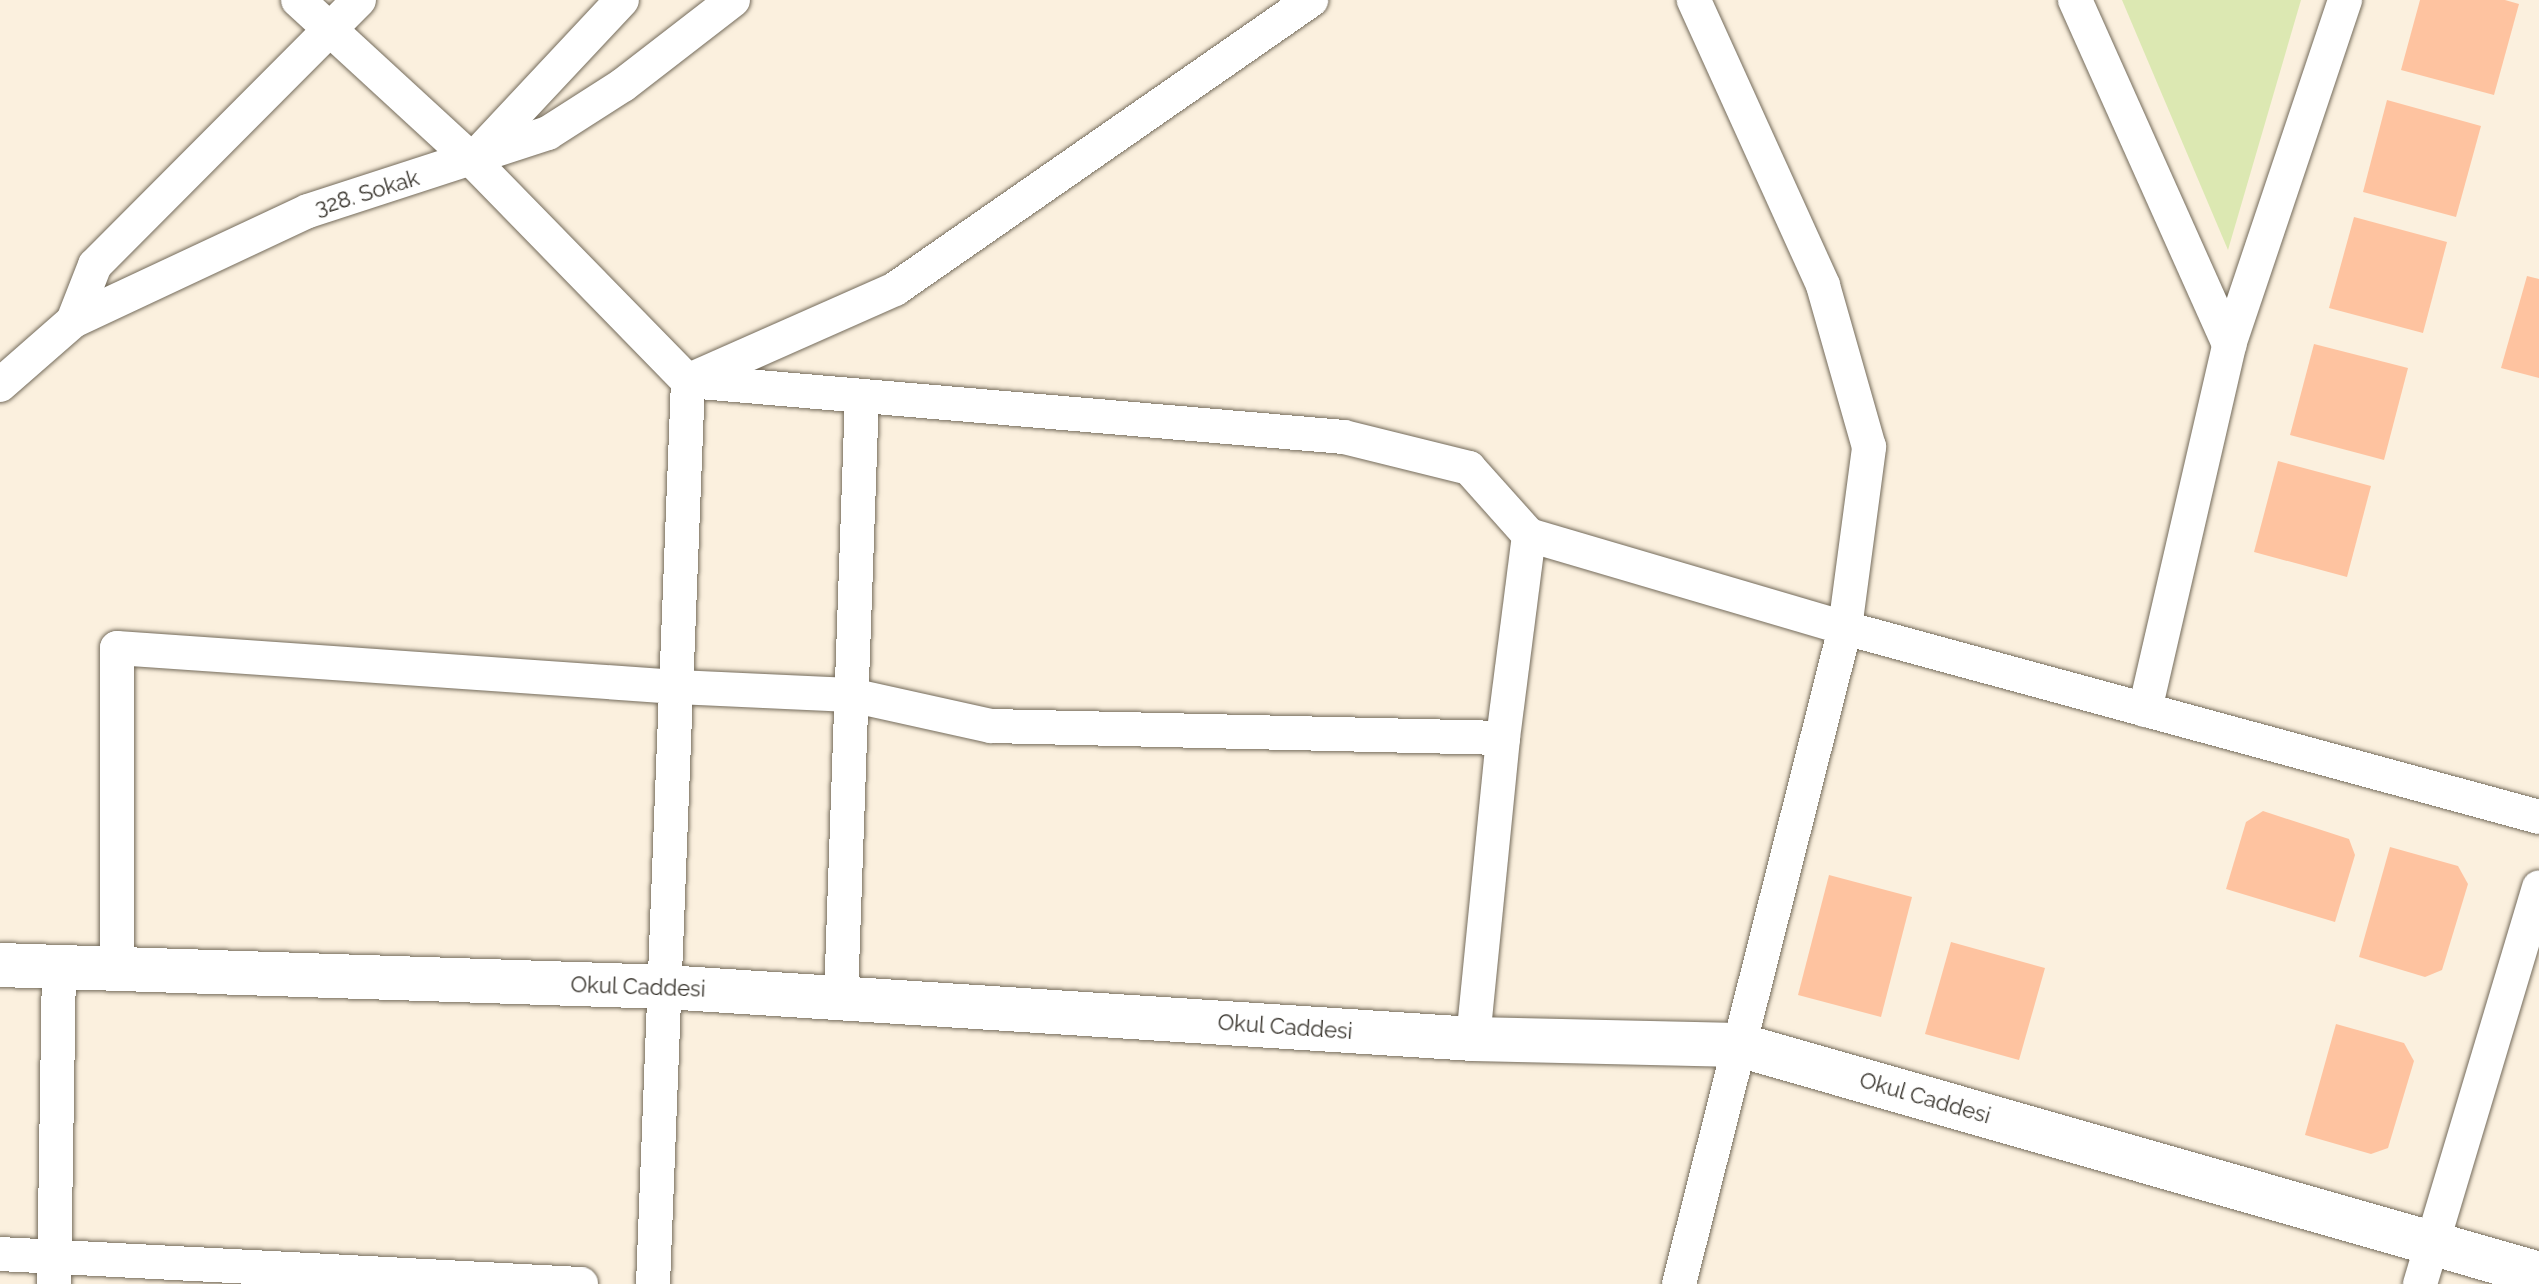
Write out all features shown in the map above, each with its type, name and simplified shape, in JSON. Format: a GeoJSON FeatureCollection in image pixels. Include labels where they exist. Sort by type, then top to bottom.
{"type":"FeatureCollection","features":[{"type":"Feature","properties":{"kind":"street"},"geometry":{"type":"LineString","coordinates":[[298,0],[327,30],[472,160],[688,381],[1344,437],[1469,468],[1529,535],[1845,628],[2539,817]]}},
{"type":"Feature","properties":{"kind":"street"},"geometry":{"type":"LineString","coordinates":[[73,321],[95,265],[359,0]]}},
{"type":"Feature","properties":{"kind":"street"},"geometry":{"type":"LineString","coordinates":[[472,160],[622,0]]}},
{"type":"Feature","properties":{"kind":"street","name":"328. Sokak"},"geometry":{"type":"LineString","coordinates":[[0,385],[73,321],[308,211],[548,133],[623,85],[733,0]]}},
{"type":"Feature","properties":{"kind":"street"},"geometry":{"type":"LineString","coordinates":[[688,381],[895,289],[1311,0]]}},
{"type":"Feature","properties":{"kind":"street"},"geometry":{"type":"LineString","coordinates":[[1679,1284],[1845,628],[1869,447],[1823,285],[1694,0]]}},
{"type":"Feature","properties":{"kind":"street"},"geometry":{"type":"LineString","coordinates":[[2075,0],[2229,345]]}},
{"type":"Feature","properties":{"kind":"street"},"geometry":{"type":"LineString","coordinates":[[2145,710],[2229,345],[2345,0]]}},
{"type":"Feature","properties":{"kind":"street"},"geometry":{"type":"LineString","coordinates":[[653,1284],[688,381]]}},
{"type":"Feature","properties":{"kind":"street"},"geometry":{"type":"LineString","coordinates":[[841,997],[862,396]]}},
{"type":"Feature","properties":{"kind":"street"},"geometry":{"type":"LineString","coordinates":[[1473,1039],[1503,738],[1529,535]]}},
{"type":"Feature","properties":{"kind":"street"},"geometry":{"type":"LineString","coordinates":[[117,969],[117,648],[677,687],[851,695],[991,726],[1503,738]]}},
{"type":"Feature","properties":{"kind":"street"},"geometry":{"type":"LineString","coordinates":[[2426,1264],[2539,887]]}},
{"type":"Feature","properties":{"kind":"street","name":"Okul Caddesi"},"geometry":{"type":"LineString","coordinates":[[0,965],[665,987],[1473,1039],[1739,1045],[2426,1264],[2539,1274]]}},
{"type":"Feature","properties":{"kind":"street"},"geometry":{"type":"LineString","coordinates":[[54,1270],[59,967]]}},
{"type":"Feature","properties":{"kind":"street"},"geometry":{"type":"LineString","coordinates":[[0,1254],[54,1270],[581,1284]]}},
{"type":"Feature","properties":{"kind":"green space"},"geometry":{"type":"Polygon","coordinates":[[[2122,0],[2301,0],[2228,250],[2122,0]]]}},
{"type":"Feature","properties":{"kind":"building"},"geometry":{"type":"Polygon","coordinates":[[[2420,0],[2505,0],[2519,4],[2494,95],[2401,70],[2420,0]]]}},
{"type":"Feature","properties":{"kind":"building"},"geometry":{"type":"Polygon","coordinates":[[[2387,100],[2481,126],[2456,217],[2363,192],[2387,100]]]}},
{"type":"Feature","properties":{"kind":"building"},"geometry":{"type":"Polygon","coordinates":[[[2354,217],[2447,242],[2423,333],[2329,308],[2354,217]]]}},
{"type":"Feature","properties":{"kind":"building"},"geometry":{"type":"Polygon","coordinates":[[[2527,276],[2539,279],[2539,378],[2501,368],[2527,276]]]}},
{"type":"Feature","properties":{"kind":"building"},"geometry":{"type":"Polygon","coordinates":[[[2314,344],[2408,368],[2384,460],[2290,435],[2314,344]]]}},
{"type":"Feature","properties":{"kind":"building"},"geometry":{"type":"Polygon","coordinates":[[[2278,461],[2371,486],[2347,577],[2254,552],[2278,461]]]}},
{"type":"Feature","properties":{"kind":"building"},"geometry":{"type":"Polygon","coordinates":[[[2263,811],[2349,839],[2355,855],[2335,922],[2226,889],[2246,822],[2263,811]]]}},
{"type":"Feature","properties":{"kind":"building"},"geometry":{"type":"Polygon","coordinates":[[[2390,847],[2458,866],[2468,884],[2442,970],[2425,977],[2359,957],[2390,847]]]}},
{"type":"Feature","properties":{"kind":"building"},"geometry":{"type":"Polygon","coordinates":[[[1829,875],[1912,897],[1881,1017],[1798,995],[1829,875]]]}},
{"type":"Feature","properties":{"kind":"building"},"geometry":{"type":"Polygon","coordinates":[[[1951,942],[2045,968],[2019,1060],[1925,1034],[1951,942]]]}},
{"type":"Feature","properties":{"kind":"building"},"geometry":{"type":"Polygon","coordinates":[[[2336,1024],[2404,1043],[2414,1061],[2388,1148],[2371,1154],[2305,1135],[2336,1024]]]}}]}
